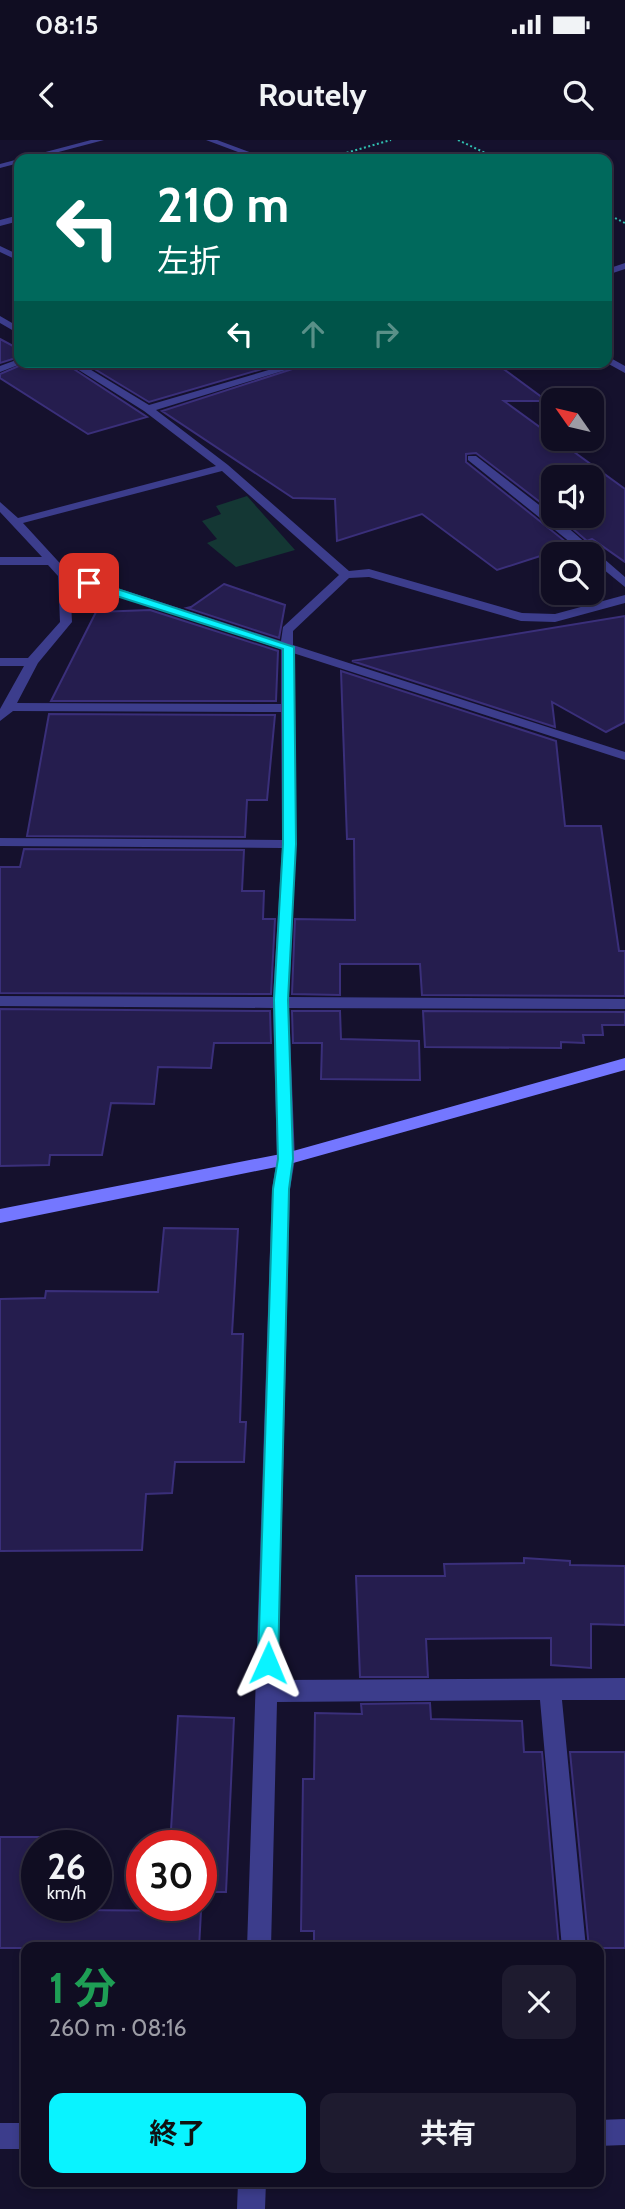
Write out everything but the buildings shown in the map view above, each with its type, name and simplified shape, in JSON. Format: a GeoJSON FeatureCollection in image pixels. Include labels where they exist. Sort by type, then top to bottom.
{"type":"FeatureCollection","features":[{"type":"Feature","properties":{"kind":"street"},"geometry":{"type":"LineString","coordinates":[[44,154],[100,140]]}},
{"type":"Feature","properties":{"kind":"street"},"geometry":{"type":"LineString","coordinates":[[210,140],[250,154]]}},
{"type":"Feature","properties":{"kind":"street"},"geometry":{"type":"LineString","coordinates":[[60,150],[63,154]]}},
{"type":"Feature","properties":{"kind":"street"},"geometry":{"type":"LineString","coordinates":[[81,368],[148,409],[224,467],[346,575]]}},
{"type":"Feature","properties":{"kind":"street"},"geometry":{"type":"LineString","coordinates":[[148,409],[287,368]]}},
{"type":"Feature","properties":{"kind":"street"},"geometry":{"type":"LineString","coordinates":[[472,458],[561,527],[625,583]]}},
{"type":"Feature","properties":{"kind":"street"},"geometry":{"type":"LineString","coordinates":[[14,522],[224,467]]}},
{"type":"Feature","properties":{"kind":"street"},"geometry":{"type":"LineString","coordinates":[[0,505],[64,575],[625,756]]}},
{"type":"Feature","properties":{"kind":"street"},"geometry":{"type":"LineString","coordinates":[[0,561],[50,561]]}},
{"type":"Feature","properties":{"kind":"street"},"geometry":{"type":"LineString","coordinates":[[259,1942],[281,1189],[286,1159],[281,1000],[289,844],[287,630],[346,575],[369,573],[521,617],[555,618],[625,599]]}},
{"type":"Feature","properties":{"kind":"street"},"geometry":{"type":"LineString","coordinates":[[4,712],[32,662],[66,622],[64,575]]}},
{"type":"Feature","properties":{"kind":"street"},"geometry":{"type":"LineString","coordinates":[[0,662],[32,662]]}},
{"type":"Feature","properties":{"kind":"street"},"geometry":{"type":"LineString","coordinates":[[4,712],[289,708]]}},
{"type":"Feature","properties":{"kind":"street"},"geometry":{"type":"LineString","coordinates":[[0,842],[289,844]]}},
{"type":"Feature","properties":{"kind":"street"},"geometry":{"type":"LineString","coordinates":[[0,1001],[281,1000],[625,1004]]}},
{"type":"Feature","properties":{"kind":"street"},"geometry":{"type":"LineString","coordinates":[[0,1216],[286,1159],[625,1064]]}},
{"type":"Feature","properties":{"kind":"street"},"geometry":{"type":"LineString","coordinates":[[550,1689],[573,1942]]}},
{"type":"Feature","properties":{"kind":"street"},"geometry":{"type":"LineString","coordinates":[[267,1691],[625,1689]]}},
{"type":"Feature","properties":{"kind":"street"},"geometry":{"type":"LineString","coordinates":[[604,2133],[625,2132]]}},
{"type":"Feature","properties":{"kind":"street"},"geometry":{"type":"LineString","coordinates":[[0,2136],[21,2136]]}},
{"type":"Feature","properties":{"kind":"street"},"geometry":{"type":"LineString","coordinates":[[251,2209],[252,2187]]}},
{"type":"Feature","properties":{"kind":"path"},"geometry":{"type":"LineString","coordinates":[[342,154],[391,140]]}},
{"type":"Feature","properties":{"kind":"path"},"geometry":{"type":"LineString","coordinates":[[458,140],[487,154]]}},
{"type":"Feature","properties":{"kind":"green space"},"geometry":{"type":"Polygon","coordinates":[[[247,496],[295,550],[236,567],[207,543],[217,539],[202,521],[221,514],[216,506],[247,496]]]}},
{"type":"Feature","properties":{"kind":"route"},"geometry":{"type":"LineString","coordinates":[[89,583],[289,647],[289,844],[281,1000],[286,1159],[281,1189],[268,1663]]}}]}
